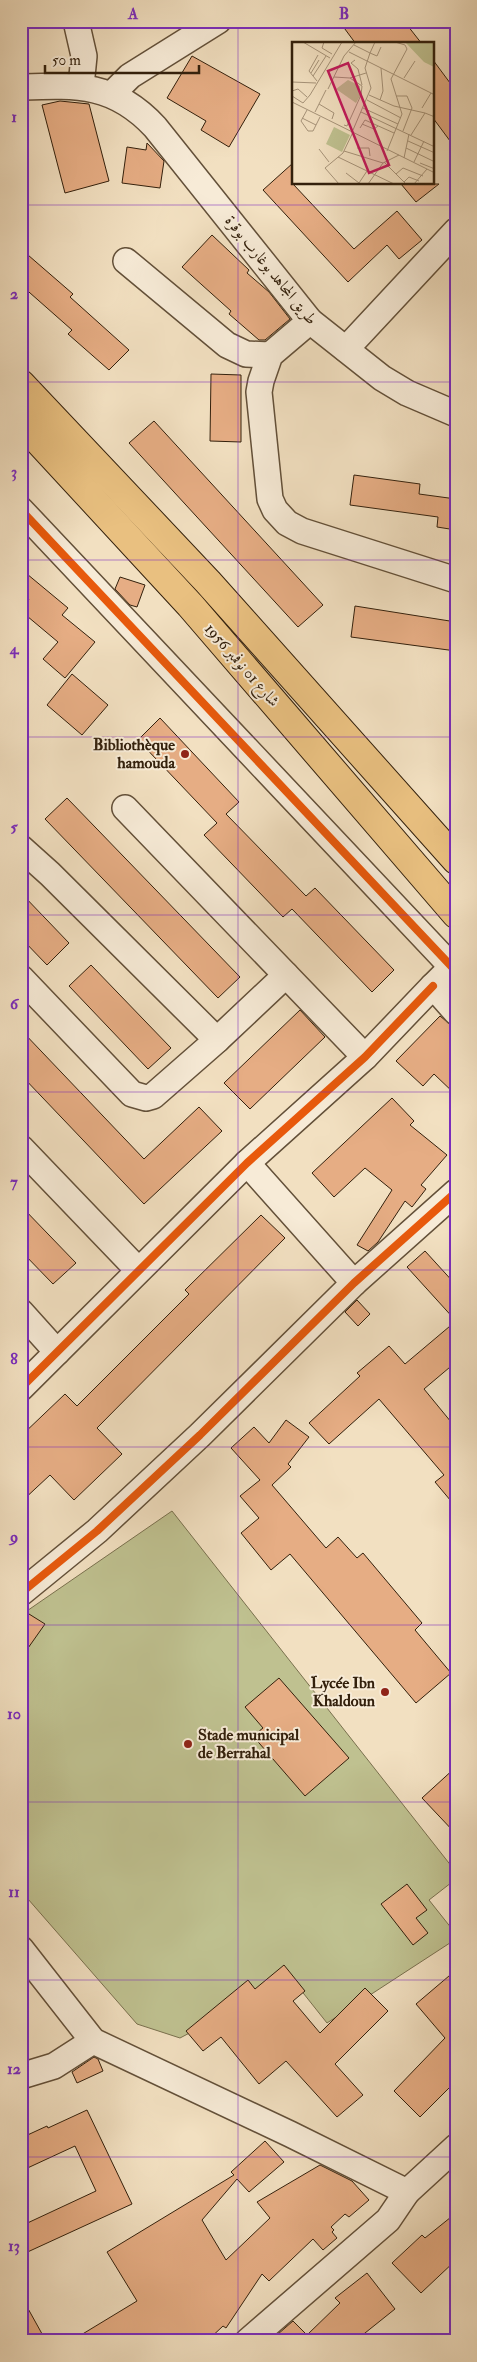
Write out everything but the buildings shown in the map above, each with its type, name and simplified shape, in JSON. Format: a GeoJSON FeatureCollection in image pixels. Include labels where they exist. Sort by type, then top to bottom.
{"type":"FeatureCollection","features":[{"type":"Feature","properties":{"kind":"main road","name":"شارع 01 نوفمبر 1956"},"geometry":{"type":"LineString","coordinates":[[21,384],[208,582],[456,860]]}},
{"type":"Feature","properties":{"kind":"main road","name":"شارع 01 نوفمبر 1956"},"geometry":{"type":"LineString","coordinates":[[21,422],[190,605],[456,914]]}},
{"type":"Feature","properties":{"kind":"street"},"geometry":{"type":"LineString","coordinates":[[76,21],[83,42],[84,56],[81,86]]}},
{"type":"Feature","properties":{"kind":"street"},"geometry":{"type":"LineString","coordinates":[[112,94],[130,76],[218,21]]}},
{"type":"Feature","properties":{"kind":"street","name":"طريق المجاهد بوغارب بوقرة"},"geometry":{"type":"LineString","coordinates":[[21,87],[81,86],[112,94],[128,103],[155,127],[310,321],[382,378],[407,393],[456,414]]}},
{"type":"Feature","properties":{"kind":"street"},"geometry":{"type":"LineString","coordinates":[[346,349],[456,232]]}},
{"type":"Feature","properties":{"kind":"street"},"geometry":{"type":"LineString","coordinates":[[126,261],[227,345],[246,354],[270,355]]}},
{"type":"Feature","properties":{"kind":"street"},"geometry":{"type":"LineString","coordinates":[[310,321],[270,355],[261,380],[259,404],[268,485],[275,510],[288,523],[302,531],[456,580]]}},
{"type":"Feature","properties":{"kind":"street"},"geometry":{"type":"LineString","coordinates":[[21,510],[454,965],[364,1057],[247,1163],[21,1388]]}},
{"type":"Feature","properties":{"kind":"street"},"geometry":{"type":"LineString","coordinates":[[125,808],[364,1057]]}},
{"type":"Feature","properties":{"kind":"street"},"geometry":{"type":"LineString","coordinates":[[21,848],[50,874],[217,1040]]}},
{"type":"Feature","properties":{"kind":"street"},"geometry":{"type":"LineString","coordinates":[[21,978],[132,1094],[138,1098],[153,1096],[217,1040],[286,975]]}},
{"type":"Feature","properties":{"kind":"street"},"geometry":{"type":"LineString","coordinates":[[433,986],[456,1012]]}},
{"type":"Feature","properties":{"kind":"street"},"geometry":{"type":"LineString","coordinates":[[21,1148],[138,1270]]}},
{"type":"Feature","properties":{"kind":"street"},"geometry":{"type":"LineString","coordinates":[[247,1163],[354,1284]]}},
{"type":"Feature","properties":{"kind":"street"},"geometry":{"type":"LineString","coordinates":[[21,1593],[97,1532],[207,1428],[354,1284],[451,1206]]}},
{"type":"Feature","properties":{"kind":"street"},"geometry":{"type":"LineString","coordinates":[[21,1312],[58,1352]]}},
{"type":"Feature","properties":{"kind":"street"},"geometry":{"type":"LineString","coordinates":[[21,1949],[92,2042],[290,2134],[407,2192]]}},
{"type":"Feature","properties":{"kind":"street"},"geometry":{"type":"LineString","coordinates":[[21,2076],[54,2066],[92,2042]]}},
{"type":"Feature","properties":{"kind":"street"},"geometry":{"type":"LineString","coordinates":[[248,2341],[388,2220],[407,2192],[456,2147]]}},
{"type":"Feature","properties":{"kind":"green space","name":"Stade municipal de Berrahal"},"geometry":{"type":"Polygon","coordinates":[[[172,1511],[456,1872],[456,1879],[429,1900],[456,1934],[456,1939],[327,2023],[292,1979],[180,2038],[137,2024],[21,1891],[21,1615],[172,1511]]]}},
{"type":"Feature","properties":{"kind":"cycle path"},"geometry":{"type":"LineString","coordinates":[[21,510],[452,967]]}},
{"type":"Feature","properties":{"kind":"cycle path"},"geometry":{"type":"LineString","coordinates":[[21,1388],[247,1163],[365,1057],[433,986]]}},
{"type":"Feature","properties":{"kind":"cycle path"},"geometry":{"type":"LineString","coordinates":[[21,1593],[97,1531],[200,1435],[354,1283],[456,1192]]}},
{"type":"Feature","properties":{"kind":"place","name":"Bibliothèque hamouda"},"geometry":{"type":"Point","coordinates":[185,754]}},
{"type":"Feature","properties":{"kind":"place","name":"Lycée Ibn Khaldoun"},"geometry":{"type":"Point","coordinates":[385,1692]}},
{"type":"Feature","properties":{"kind":"place","name":"Stade municipal de Berrahal"},"geometry":{"type":"Point","coordinates":[188,1744]}}]}
